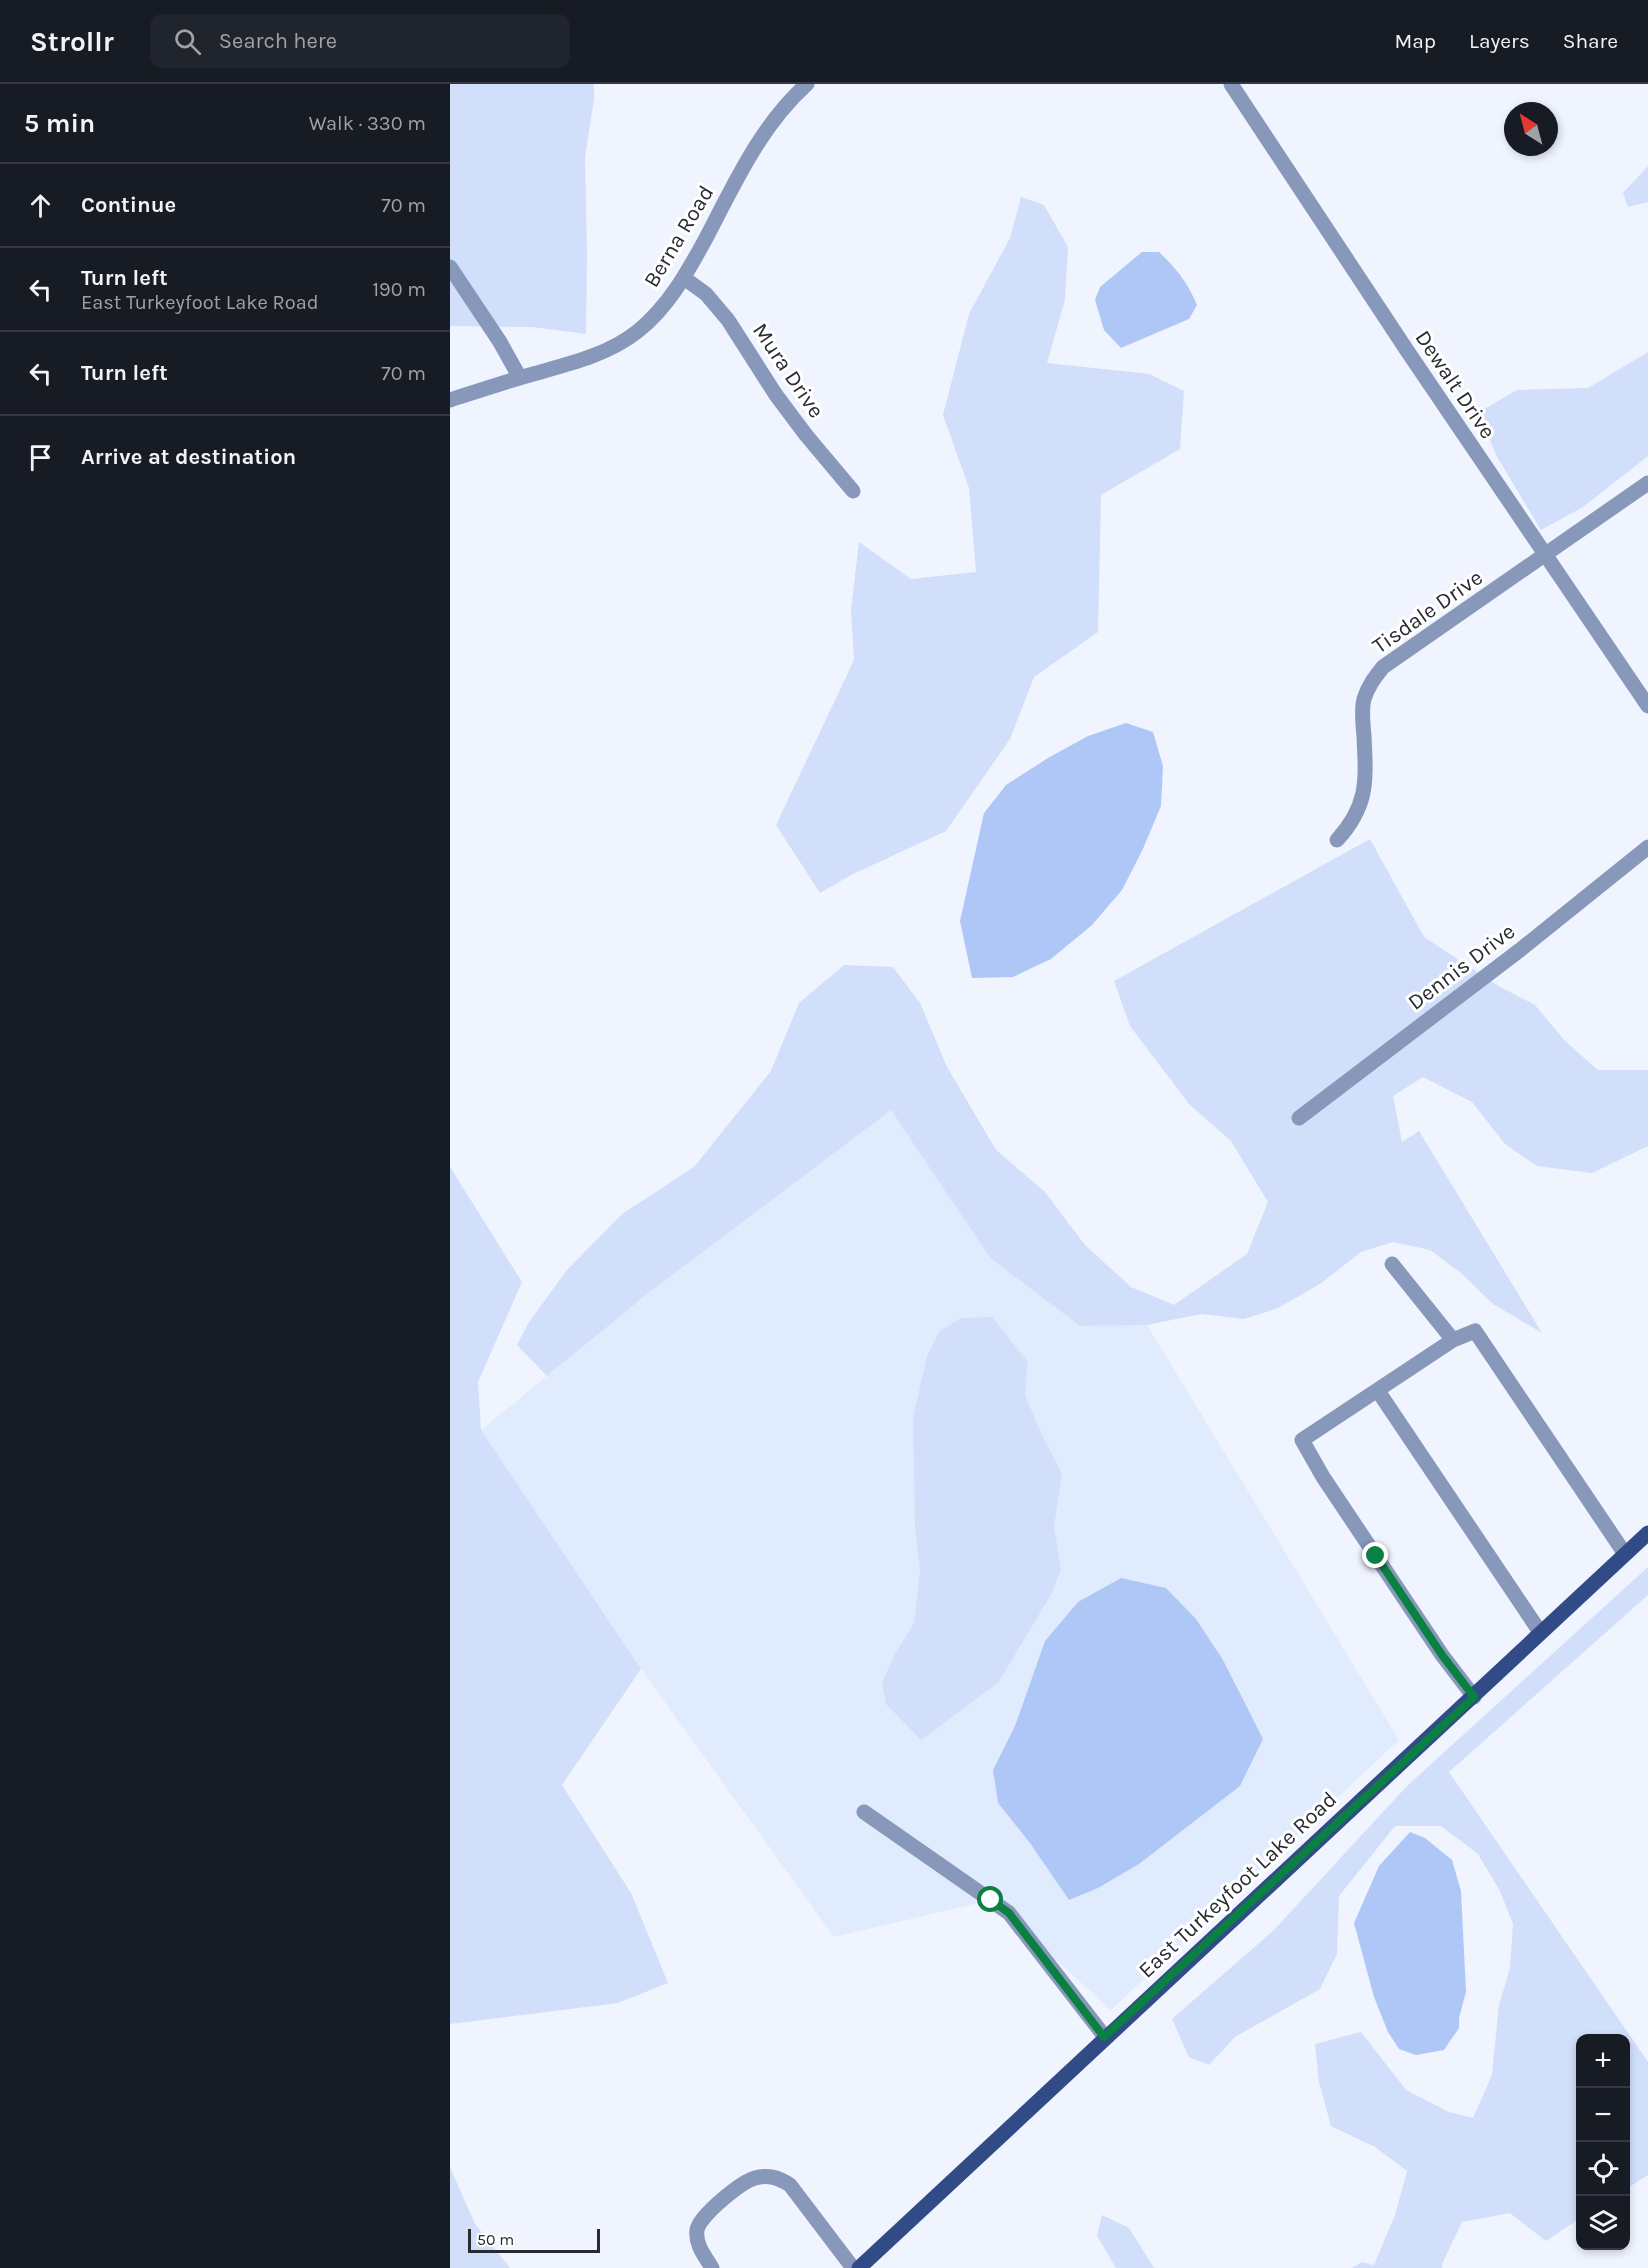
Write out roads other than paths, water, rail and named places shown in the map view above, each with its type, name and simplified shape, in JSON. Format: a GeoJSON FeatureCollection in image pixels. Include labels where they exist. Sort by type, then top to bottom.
{"type":"FeatureCollection","features":[{"type":"Feature","properties":{"kind":"main road","name":"East Turkeyfoot Lake Road"},"geometry":{"type":"LineString","coordinates":[[859,2268],[1104,2037],[1474,1697],[1540,1632],[1648,1533]]}},
{"type":"Feature","properties":{"kind":"street","name":"Berna Road"},"geometry":{"type":"LineString","coordinates":[[450,400],[584,359],[618,345],[638,331],[656,315],[684,278],[743,168],[771,124],[807,84]]}},
{"type":"Feature","properties":{"kind":"street","name":"Dewalt Drive"},"geometry":{"type":"LineString","coordinates":[[1231,84],[1545,556],[1648,706]]}},
{"type":"Feature","properties":{"kind":"street"},"geometry":{"type":"LineString","coordinates":[[450,267],[500,342],[520,378]]}},
{"type":"Feature","properties":{"kind":"street","name":"Mura Drive"},"geometry":{"type":"LineString","coordinates":[[684,278],[706,294],[728,320],[794,419],[853,491]]}},
{"type":"Feature","properties":{"kind":"street","name":"Tisdale Drive"},"geometry":{"type":"LineString","coordinates":[[1337,840],[1349,827],[1365,789],[1364,699],[1371,682],[1383,667],[1648,483]]}},
{"type":"Feature","properties":{"kind":"street","name":"Dennis Drive"},"geometry":{"type":"LineString","coordinates":[[1299,1118],[1520,950],[1648,847]]}},
{"type":"Feature","properties":{"kind":"street"},"geometry":{"type":"LineString","coordinates":[[1392,1264],[1453,1340]]}},
{"type":"Feature","properties":{"kind":"street"},"geometry":{"type":"LineString","coordinates":[[1474,1697],[1435,1645],[1323,1477],[1302,1440],[1453,1340],[1475,1331],[1625,1554]]}},
{"type":"Feature","properties":{"kind":"street"},"geometry":{"type":"LineString","coordinates":[[1378,1391],[1540,1632]]}},
{"type":"Feature","properties":{"kind":"street"},"geometry":{"type":"LineString","coordinates":[[864,1812],[1009,1913],[1104,2037]]}},
{"type":"Feature","properties":{"kind":"street"},"geometry":{"type":"LineString","coordinates":[[712,2268],[699,2248],[697,2238],[697,2228],[704,2216],[746,2182],[768,2176],[779,2178],[790,2185],[853,2268]]}},
{"type":"Feature","properties":{"kind":"water"},"geometry":{"type":"Polygon","coordinates":[[[1142,252],[1159,252],[1181,276],[1197,305],[1189,319],[1121,348],[1104,330],[1095,300],[1100,287],[1142,252]]]}},
{"type":"Feature","properties":{"kind":"water"},"geometry":{"type":"Polygon","coordinates":[[[1126,723],[1153,732],[1163,766],[1161,806],[1122,890],[1092,925],[1051,959],[1013,977],[972,978],[960,921],[984,813],[1006,785],[1048,758],[1088,736],[1126,723]]]}},
{"type":"Feature","properties":{"kind":"water"},"geometry":{"type":"Polygon","coordinates":[[[1121,1578],[1166,1588],[1196,1619],[1223,1660],[1263,1739],[1240,1786],[1139,1864],[1098,1888],[1069,1900],[1030,1843],[998,1803],[993,1770],[1015,1726],[1045,1641],[1078,1602],[1121,1578]]]}},
{"type":"Feature","properties":{"kind":"water"},"geometry":{"type":"Polygon","coordinates":[[[1410,1832],[1425,1838],[1452,1860],[1461,1891],[1466,1992],[1459,2018],[1459,2028],[1444,2050],[1416,2055],[1399,2049],[1388,2032],[1374,1997],[1354,1923],[1379,1866],[1410,1832]]]}}]}
